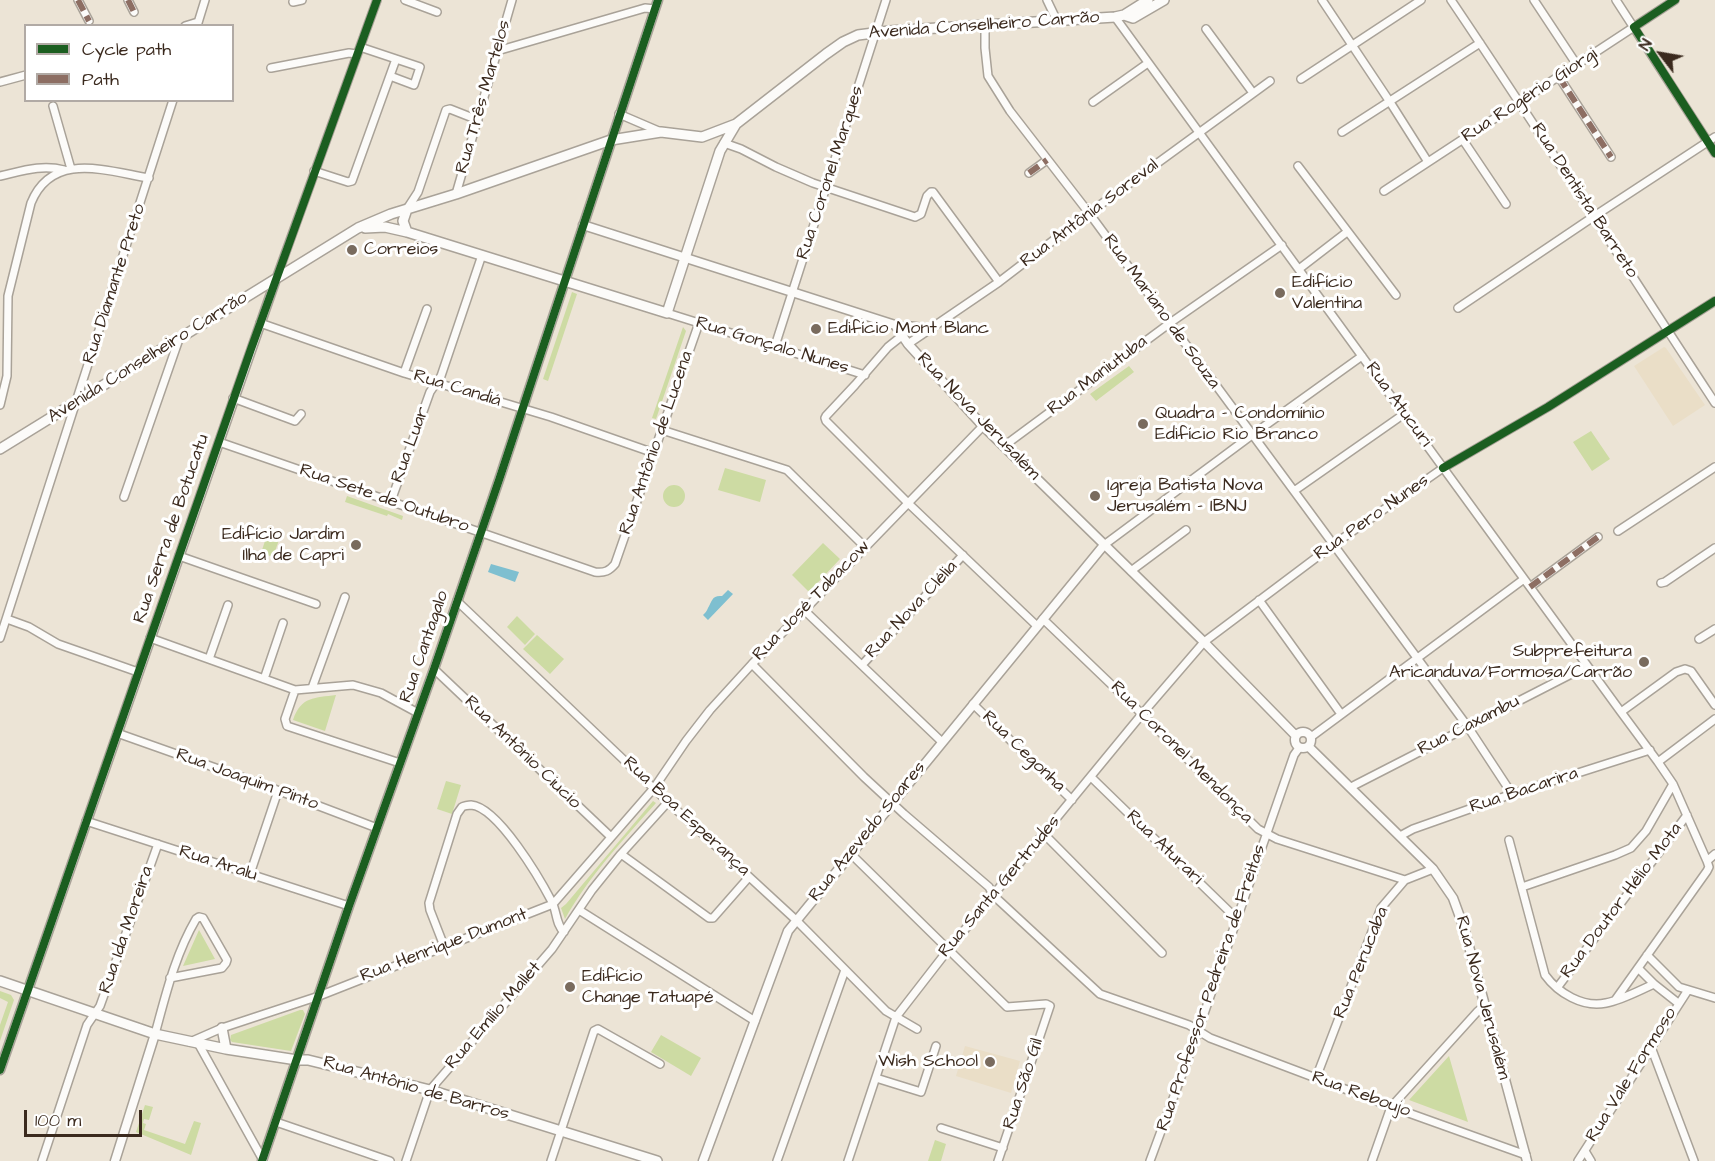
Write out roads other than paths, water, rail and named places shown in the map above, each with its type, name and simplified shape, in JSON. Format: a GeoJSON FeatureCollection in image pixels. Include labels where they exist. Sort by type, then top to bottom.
{"type":"FeatureCollection","features":[{"type":"Feature","properties":{"kind":"main road","name":"Avenida Conselheiro Carrão"},"geometry":{"type":"LineString","coordinates":[[1120,16],[1148,0]]}},
{"type":"Feature","properties":{"kind":"main road","name":"Avenida Conselheiro Carrão"},"geometry":{"type":"LineString","coordinates":[[0,449],[358,228],[391,214],[611,140],[661,132],[702,136],[736,124],[826,54],[858,35],[985,24],[1120,16],[1133,18],[1164,0]]}},
{"type":"Feature","properties":{"kind":"main road"},"geometry":{"type":"LineString","coordinates":[[668,310],[722,147],[736,124]]}},
{"type":"Feature","properties":{"kind":"main road"},"geometry":{"type":"LineString","coordinates":[[702,136],[722,147]]}},
{"type":"Feature","properties":{"kind":"main road"},"geometry":{"type":"LineString","coordinates":[[407,209],[403,221],[407,232]]}},
{"type":"Feature","properties":{"kind":"main road"},"geometry":{"type":"LineString","coordinates":[[358,228],[385,227],[407,232]]}},
{"type":"Feature","properties":{"kind":"main road","name":"Rua Gonçalo Nunes"},"geometry":{"type":"LineString","coordinates":[[407,232],[565,282],[668,310]]}},
{"type":"Feature","properties":{"kind":"main road","name":"Rua Antônio de Barros"},"geometry":{"type":"LineString","coordinates":[[0,981],[155,1034],[226,1049],[308,1060],[430,1090],[657,1161]]}},
{"type":"Feature","properties":{"kind":"main road"},"geometry":{"type":"LineString","coordinates":[[222,1028],[226,1049]]}},
{"type":"Feature","properties":{"kind":"street"},"geometry":{"type":"LineString","coordinates":[[78,0],[89,21]]}},
{"type":"Feature","properties":{"kind":"street"},"geometry":{"type":"LineString","coordinates":[[128,0],[134,12]]}},
{"type":"Feature","properties":{"kind":"street"},"geometry":{"type":"LineString","coordinates":[[197,24],[205,0]]}},
{"type":"Feature","properties":{"kind":"street"},"geometry":{"type":"LineString","coordinates":[[293,2],[302,0]]}},
{"type":"Feature","properties":{"kind":"street","name":"Rua Serra de Botucatu"},"geometry":{"type":"LineString","coordinates":[[0,1070],[233,398],[377,0]]}},
{"type":"Feature","properties":{"kind":"street"},"geometry":{"type":"LineString","coordinates":[[405,0],[437,12]]}},
{"type":"Feature","properties":{"kind":"street","name":"Rua Três Martelos"},"geometry":{"type":"LineString","coordinates":[[456,194],[512,0]]}},
{"type":"Feature","properties":{"kind":"street","name":"Rua Coronel Marques"},"geometry":{"type":"LineString","coordinates":[[776,346],[886,0]]}},
{"type":"Feature","properties":{"kind":"street"},"geometry":{"type":"LineString","coordinates":[[1047,0],[1057,21]]}},
{"type":"Feature","properties":{"kind":"street"},"geometry":{"type":"LineString","coordinates":[[1322,0],[1428,162]]}},
{"type":"Feature","properties":{"kind":"street"},"geometry":{"type":"LineString","coordinates":[[1301,79],[1421,0]]}},
{"type":"Feature","properties":{"kind":"street","name":"Rua Dentista Barreto"},"geometry":{"type":"LineString","coordinates":[[1451,0],[1520,102],[1715,404]]}},
{"type":"Feature","properties":{"kind":"street"},"geometry":{"type":"LineString","coordinates":[[1534,0],[1577,65]]}},
{"type":"Feature","properties":{"kind":"street"},"geometry":{"type":"LineString","coordinates":[[1616,0],[1715,153]]}},
{"type":"Feature","properties":{"kind":"street","name":"Rua Rogério Giorgi"},"geometry":{"type":"LineString","coordinates":[[1384,191],[1675,0]]}},
{"type":"Feature","properties":{"kind":"street"},"geometry":{"type":"LineString","coordinates":[[497,51],[656,4]]}},
{"type":"Feature","properties":{"kind":"street","name":"Rua Cantagalo"},"geometry":{"type":"LineString","coordinates":[[262,1161],[481,532],[656,4]]}},
{"type":"Feature","properties":{"kind":"street","name":"Rua Atucuri"},"geometry":{"type":"LineString","coordinates":[[1120,16],[1148,63],[1650,750],[1673,784],[1707,861]]}},
{"type":"Feature","properties":{"kind":"street","name":"Rua Mariano de Souza"},"geometry":{"type":"LineString","coordinates":[[985,24],[984,48],[988,76],[1010,111],[1089,213],[1468,727],[1512,794]]}},
{"type":"Feature","properties":{"kind":"street"},"geometry":{"type":"LineString","coordinates":[[1206,29],[1253,93]]}},
{"type":"Feature","properties":{"kind":"street"},"geometry":{"type":"LineString","coordinates":[[1342,132],[1480,43]]}},
{"type":"Feature","properties":{"kind":"street"},"geometry":{"type":"LineString","coordinates":[[271,68],[358,51],[420,67],[414,85],[390,76]]}},
{"type":"Feature","properties":{"kind":"street"},"geometry":{"type":"LineString","coordinates":[[314,171],[348,182],[352,181],[396,59]]}},
{"type":"Feature","properties":{"kind":"street"},"geometry":{"type":"LineString","coordinates":[[1093,102],[1148,63]]}},
{"type":"Feature","properties":{"kind":"street"},"geometry":{"type":"LineString","coordinates":[[0,82],[24,76]]}},
{"type":"Feature","properties":{"kind":"street"},"geometry":{"type":"LineString","coordinates":[[1559,76],[1611,158]]}},
{"type":"Feature","properties":{"kind":"street","name":"Rua Antônia Soreval"},"geometry":{"type":"LineString","coordinates":[[908,344],[999,282],[1269,81]]}},
{"type":"Feature","properties":{"kind":"street","name":"Rua Diamante Preto"},"geometry":{"type":"LineString","coordinates":[[0,638],[172,102]]}},
{"type":"Feature","properties":{"kind":"street"},"geometry":{"type":"LineString","coordinates":[[53,106],[67,169]]}},
{"type":"Feature","properties":{"kind":"street"},"geometry":{"type":"LineString","coordinates":[[407,209],[418,192],[446,110],[450,109],[477,120]]}},
{"type":"Feature","properties":{"kind":"street","name":"Avenida Conselheiro Carrão"},"geometry":{"type":"LineString","coordinates":[[619,114],[661,132]]}},
{"type":"Feature","properties":{"kind":"street"},"geometry":{"type":"LineString","coordinates":[[1458,308],[1715,137]]}},
{"type":"Feature","properties":{"kind":"street"},"geometry":{"type":"LineString","coordinates":[[1463,140],[1506,204]]}},
{"type":"Feature","properties":{"kind":"street"},"geometry":{"type":"LineString","coordinates":[[722,147],[741,149],[784,171],[826,188],[915,217],[921,214],[927,196],[933,192],[999,282]]}},
{"type":"Feature","properties":{"kind":"street"},"geometry":{"type":"LineString","coordinates":[[1029,173],[1047,160]]}},
{"type":"Feature","properties":{"kind":"street"},"geometry":{"type":"LineString","coordinates":[[1298,166],[1396,295]]}},
{"type":"Feature","properties":{"kind":"street"},"geometry":{"type":"LineString","coordinates":[[0,177],[42,167],[53,167],[90,169],[149,178]]}},
{"type":"Feature","properties":{"kind":"street"},"geometry":{"type":"LineString","coordinates":[[0,405],[7,376],[8,296],[31,203],[40,186],[55,174],[67,169]]}},
{"type":"Feature","properties":{"kind":"street"},"geometry":{"type":"LineString","coordinates":[[583,225],[895,325],[901,332],[907,326],[931,328]]}},
{"type":"Feature","properties":{"kind":"street"},"geometry":{"type":"LineString","coordinates":[[1299,269],[1347,232]]}},
{"type":"Feature","properties":{"kind":"street","name":"Rua Maniutuba"},"geometry":{"type":"LineString","coordinates":[[1004,446],[1170,323],[1282,245]]}},
{"type":"Feature","properties":{"kind":"street","name":"Rua Luar"},"geometry":{"type":"LineString","coordinates":[[391,501],[430,392],[441,376],[482,255]]}},
{"type":"Feature","properties":{"kind":"street","name":"Rua Pero Nunes"},"geometry":{"type":"LineString","coordinates":[[1204,642],[1333,545],[1443,468],[1548,407],[1715,301]]}},
{"type":"Feature","properties":{"kind":"street"},"geometry":{"type":"LineString","coordinates":[[404,373],[427,309]]}},
{"type":"Feature","properties":{"kind":"street","name":"Rua Gonçalo Nunes"},"geometry":{"type":"LineString","coordinates":[[668,310],[680,317],[865,375]]}},
{"type":"Feature","properties":{"kind":"street","name":"Rua Candiá"},"geometry":{"type":"LineString","coordinates":[[260,323],[404,373],[551,417],[654,453]]}},
{"type":"Feature","properties":{"kind":"street","name":"Rua Antônio de Lucena"},"geometry":{"type":"LineString","coordinates":[[615,564],[699,323]]}},
{"type":"Feature","properties":{"kind":"street","name":"Rua Nova Jerusalém"},"geometry":{"type":"LineString","coordinates":[[901,332],[908,344],[983,426],[1204,642],[1296,736]]}},
{"type":"Feature","properties":{"kind":"street","name":"Rua Coronel Mendonça"},"geometry":{"type":"LineString","coordinates":[[901,332],[825,418],[908,503],[1142,714],[1253,825],[1277,839],[1404,880]]}},
{"type":"Feature","properties":{"kind":"street"},"geometry":{"type":"LineString","coordinates":[[123,497],[179,339]]}},
{"type":"Feature","properties":{"kind":"street"},"geometry":{"type":"LineString","coordinates":[[1104,545],[1362,356]]}},
{"type":"Feature","properties":{"kind":"street"},"geometry":{"type":"LineString","coordinates":[[233,398],[295,421],[301,414]]}},
{"type":"Feature","properties":{"kind":"street"},"geometry":{"type":"LineString","coordinates":[[1294,491],[1404,414]]}},
{"type":"Feature","properties":{"kind":"street","name":"Rua José Tabacow"},"geometry":{"type":"LineString","coordinates":[[654,788],[692,733],[752,664],[983,426]]}},
{"type":"Feature","properties":{"kind":"street"},"geometry":{"type":"LineString","coordinates":[[662,430],[787,470],[865,547]]}},
{"type":"Feature","properties":{"kind":"street","name":"Rua Sete de Outubro"},"geometry":{"type":"LineString","coordinates":[[219,442],[595,572],[604,573],[615,564]]}},
{"type":"Feature","properties":{"kind":"street"},"geometry":{"type":"LineString","coordinates":[[1618,531],[1715,467]]}},
{"type":"Feature","properties":{"kind":"street"},"geometry":{"type":"LineString","coordinates":[[1131,571],[1186,530]]}},
{"type":"Feature","properties":{"kind":"street"},"geometry":{"type":"LineString","coordinates":[[1530,587],[1598,537]]}},
{"type":"Feature","properties":{"kind":"street","name":"Rua Azevedo Soares"},"geometry":{"type":"LineString","coordinates":[[703,1161],[788,931],[1104,545]]}},
{"type":"Feature","properties":{"kind":"street"},"geometry":{"type":"LineString","coordinates":[[1661,583],[1715,548]]}},
{"type":"Feature","properties":{"kind":"street","name":"Rua Nova Clélia"},"geometry":{"type":"LineString","coordinates":[[862,665],[963,555]]}},
{"type":"Feature","properties":{"kind":"street"},"geometry":{"type":"LineString","coordinates":[[178,556],[316,604]]}},
{"type":"Feature","properties":{"kind":"street"},"geometry":{"type":"LineString","coordinates":[[1311,737],[1524,579]]}},
{"type":"Feature","properties":{"kind":"street"},"geometry":{"type":"LineString","coordinates":[[312,688],[345,597]]}},
{"type":"Feature","properties":{"kind":"street"},"geometry":{"type":"LineString","coordinates":[[1259,600],[1341,714]]}},
{"type":"Feature","properties":{"kind":"street","name":"Rua Boa Esperança"},"geometry":{"type":"LineString","coordinates":[[457,601],[796,920],[886,1011],[917,1029]]}},
{"type":"Feature","properties":{"kind":"street"},"geometry":{"type":"LineString","coordinates":[[209,659],[228,605]]}},
{"type":"Feature","properties":{"kind":"street"},"geometry":{"type":"LineString","coordinates":[[804,610],[942,742]]}},
{"type":"Feature","properties":{"kind":"street"},"geometry":{"type":"LineString","coordinates":[[7,619],[29,627],[58,644],[138,672]]}},
{"type":"Feature","properties":{"kind":"street"},"geometry":{"type":"LineString","coordinates":[[264,679],[283,623]]}},
{"type":"Feature","properties":{"kind":"street"},"geometry":{"type":"LineString","coordinates":[[1699,639],[1715,629]]}},
{"type":"Feature","properties":{"kind":"street"},"geometry":{"type":"LineString","coordinates":[[150,638],[295,690],[353,685],[381,693],[418,713]]}},
{"type":"Feature","properties":{"kind":"street","name":"Rua Santa Gertrudes"},"geometry":{"type":"LineString","coordinates":[[848,1161],[896,1017],[993,895],[1204,642]]}},
{"type":"Feature","properties":{"kind":"street","name":"Rua Reboujo"},"geometry":{"type":"LineString","coordinates":[[752,664],[864,777],[989,887],[993,895],[1100,994],[1189,1025],[1210,1038],[1527,1159]]}},
{"type":"Feature","properties":{"kind":"street","name":"Rua Caxambu"},"geometry":{"type":"LineString","coordinates":[[1351,787],[1587,666]]}},
{"type":"Feature","properties":{"kind":"street","name":"Rua Antônio Ciucio"},"geometry":{"type":"LineString","coordinates":[[434,669],[611,837]]}},
{"type":"Feature","properties":{"kind":"street"},"geometry":{"type":"LineString","coordinates":[[1621,712],[1676,672],[1685,669],[1691,671],[1715,705]]}},
{"type":"Feature","properties":{"kind":"street"},"geometry":{"type":"LineString","coordinates":[[295,690],[285,719],[287,726],[400,763]]}},
{"type":"Feature","properties":{"kind":"street","name":"Rua Cegonha"},"geometry":{"type":"LineString","coordinates":[[973,704],[1072,800]]}},
{"type":"Feature","properties":{"kind":"street"},"geometry":{"type":"LineString","coordinates":[[1658,762],[1715,719]]}},
{"type":"Feature","properties":{"kind":"street"},"geometry":{"type":"LineString","coordinates":[[1304,732],[1311,737],[1309,747],[1304,749],[1299,748],[1295,742],[1296,736],[1304,732]]}},
{"type":"Feature","properties":{"kind":"street","name":"Rua Joaquim Pinto"},"geometry":{"type":"LineString","coordinates":[[117,733],[377,828]]}},
{"type":"Feature","properties":{"kind":"street","name":"Rua Nova Jerusalém"},"geometry":{"type":"LineString","coordinates":[[1309,747],[1432,869],[1454,898],[1527,1159]]}},
{"type":"Feature","properties":{"kind":"street","name":"Rua Professor Pedreira de Freitas"},"geometry":{"type":"LineString","coordinates":[[1150,1161],[1294,755],[1299,748]]}},
{"type":"Feature","properties":{"kind":"street","name":"Rua Bacarira"},"geometry":{"type":"LineString","coordinates":[[1400,836],[1413,829],[1512,794],[1650,750]]}},
{"type":"Feature","properties":{"kind":"street","name":"Rua Aturari"},"geometry":{"type":"LineString","coordinates":[[1091,777],[1237,919]]}},
{"type":"Feature","properties":{"kind":"street"},"geometry":{"type":"LineString","coordinates":[[1522,887],[1631,849],[1646,831],[1673,784]]}},
{"type":"Feature","properties":{"kind":"street","name":"Rua Henrique Dumont"},"geometry":{"type":"LineString","coordinates":[[194,1042],[222,1028],[319,996],[553,904],[654,788]]}},
{"type":"Feature","properties":{"kind":"street"},"geometry":{"type":"LineString","coordinates":[[250,874],[278,791]]}},
{"type":"Feature","properties":{"kind":"street"},"geometry":{"type":"LineString","coordinates":[[668,802],[592,890],[579,910],[755,1021]]}},
{"type":"Feature","properties":{"kind":"street"},"geometry":{"type":"LineString","coordinates":[[444,946],[429,903],[457,814],[462,807],[470,805],[479,807],[505,828],[553,904],[564,932]]}},
{"type":"Feature","properties":{"kind":"street","name":"Rua Doutor Hélio Mota"},"geometry":{"type":"LineString","coordinates":[[1557,988],[1687,815]]}},
{"type":"Feature","properties":{"kind":"street","name":"Rua Aralu"},"geometry":{"type":"LineString","coordinates":[[87,821],[349,906]]}},
{"type":"Feature","properties":{"kind":"street"},"geometry":{"type":"LineString","coordinates":[[1044,834],[1162,953]]}},
{"type":"Feature","properties":{"kind":"street"},"geometry":{"type":"LineString","coordinates":[[1509,840],[1545,975],[1557,988],[1576,1000],[1603,1004],[1654,984]]}},
{"type":"Feature","properties":{"kind":"street","name":"Rua Ida Moreira"},"geometry":{"type":"LineString","coordinates":[[42,1161],[87,1025],[100,1006],[158,844]]}},
{"type":"Feature","properties":{"kind":"street"},"geometry":{"type":"LineString","coordinates":[[850,854],[948,950]]}},
{"type":"Feature","properties":{"kind":"street"},"geometry":{"type":"LineString","coordinates":[[1614,1001],[1707,871],[1709,867],[1707,861],[1715,854]]}},
{"type":"Feature","properties":{"kind":"street"},"geometry":{"type":"LineString","coordinates":[[621,855],[709,918],[713,918],[749,877]]}},
{"type":"Feature","properties":{"kind":"street","name":"Rua Perucaba"},"geometry":{"type":"LineString","coordinates":[[1316,1078],[1381,908],[1404,880],[1432,869]]}},
{"type":"Feature","properties":{"kind":"street","name":"Rua Emílio Mallet"},"geometry":{"type":"LineString","coordinates":[[406,1161],[430,1090],[552,949],[579,910]]}},
{"type":"Feature","properties":{"kind":"street"},"geometry":{"type":"LineString","coordinates":[[115,1161],[170,978],[192,926],[201,916],[227,960],[226,963],[222,968],[170,978]]}},
{"type":"Feature","properties":{"kind":"street","name":"Rua São Gil"},"geometry":{"type":"LineString","coordinates":[[948,950],[1007,1007],[1046,1004],[1050,1006],[998,1161]]}},
{"type":"Feature","properties":{"kind":"street"},"geometry":{"type":"LineString","coordinates":[[1647,955],[1677,986],[1715,998]]}},
{"type":"Feature","properties":{"kind":"street"},"geometry":{"type":"LineString","coordinates":[[1638,968],[1678,1003]]}},
{"type":"Feature","properties":{"kind":"street"},"geometry":{"type":"LineString","coordinates":[[777,1161],[845,970]]}},
{"type":"Feature","properties":{"kind":"street","name":"Rua Vale Formoso"},"geometry":{"type":"LineString","coordinates":[[1578,1161],[1688,990]]}},
{"type":"Feature","properties":{"kind":"street"},"geometry":{"type":"LineString","coordinates":[[1372,1161],[1391,1107],[1485,1006]]}},
{"type":"Feature","properties":{"kind":"street"},"geometry":{"type":"LineString","coordinates":[[551,1161],[594,1031],[598,1029],[660,1064]]}},
{"type":"Feature","properties":{"kind":"street"},"geometry":{"type":"LineString","coordinates":[[194,1042],[262,1161]]}},
{"type":"Feature","properties":{"kind":"street"},"geometry":{"type":"LineString","coordinates":[[876,1078],[921,1092],[936,1046]]}},
{"type":"Feature","properties":{"kind":"street"},"geometry":{"type":"LineString","coordinates":[[1651,1047],[1694,1161]]}},
{"type":"Feature","properties":{"kind":"street"},"geometry":{"type":"LineString","coordinates":[[276,1122],[390,1161]]}},
{"type":"Feature","properties":{"kind":"street"},"geometry":{"type":"LineString","coordinates":[[941,1128],[1003,1148]]}},
{"type":"Feature","properties":{"kind":"street"},"geometry":{"type":"LineString","coordinates":[[1585,1150],[1591,1161]]}},
{"type":"Feature","properties":{"kind":"water"},"geometry":{"type":"Polygon","coordinates":[[[491,564],[519,572],[515,582],[488,572],[491,564]]]}},
{"type":"Feature","properties":{"kind":"water"},"geometry":{"type":"Polygon","coordinates":[[[728,590],[733,594],[708,620],[703,615],[713,599],[716,596],[722,596],[728,590]]]}},
{"type":"Feature","properties":{"kind":"place","name":"Correios"},"geometry":{"type":"Point","coordinates":[352,250]}},
{"type":"Feature","properties":{"kind":"place","name":"Edifício Valentina"},"geometry":{"type":"Point","coordinates":[1280,293]}},
{"type":"Feature","properties":{"kind":"place","name":"Edifício Mont Blanc"},"geometry":{"type":"Point","coordinates":[816,329]}},
{"type":"Feature","properties":{"kind":"place","name":"Quadra - Condomínio Edifício Rio Branco"},"geometry":{"type":"Point","coordinates":[1143,424]}},
{"type":"Feature","properties":{"kind":"place","name":"Igreja Batista Nova Jerusalém - IBNJ"},"geometry":{"type":"Point","coordinates":[1095,496]}},
{"type":"Feature","properties":{"kind":"place","name":"Edifício Jardim Ilha de Capri"},"geometry":{"type":"Point","coordinates":[356,545]}},
{"type":"Feature","properties":{"kind":"place","name":"Subprefeitura Aricanduva/Formosa/Carrão"},"geometry":{"type":"Point","coordinates":[1644,662]}},
{"type":"Feature","properties":{"kind":"place","name":"Edifício Change Tatuapé"},"geometry":{"type":"Point","coordinates":[570,987]}},
{"type":"Feature","properties":{"kind":"place","name":"Wish School"},"geometry":{"type":"Point","coordinates":[990,1062]}}]}
